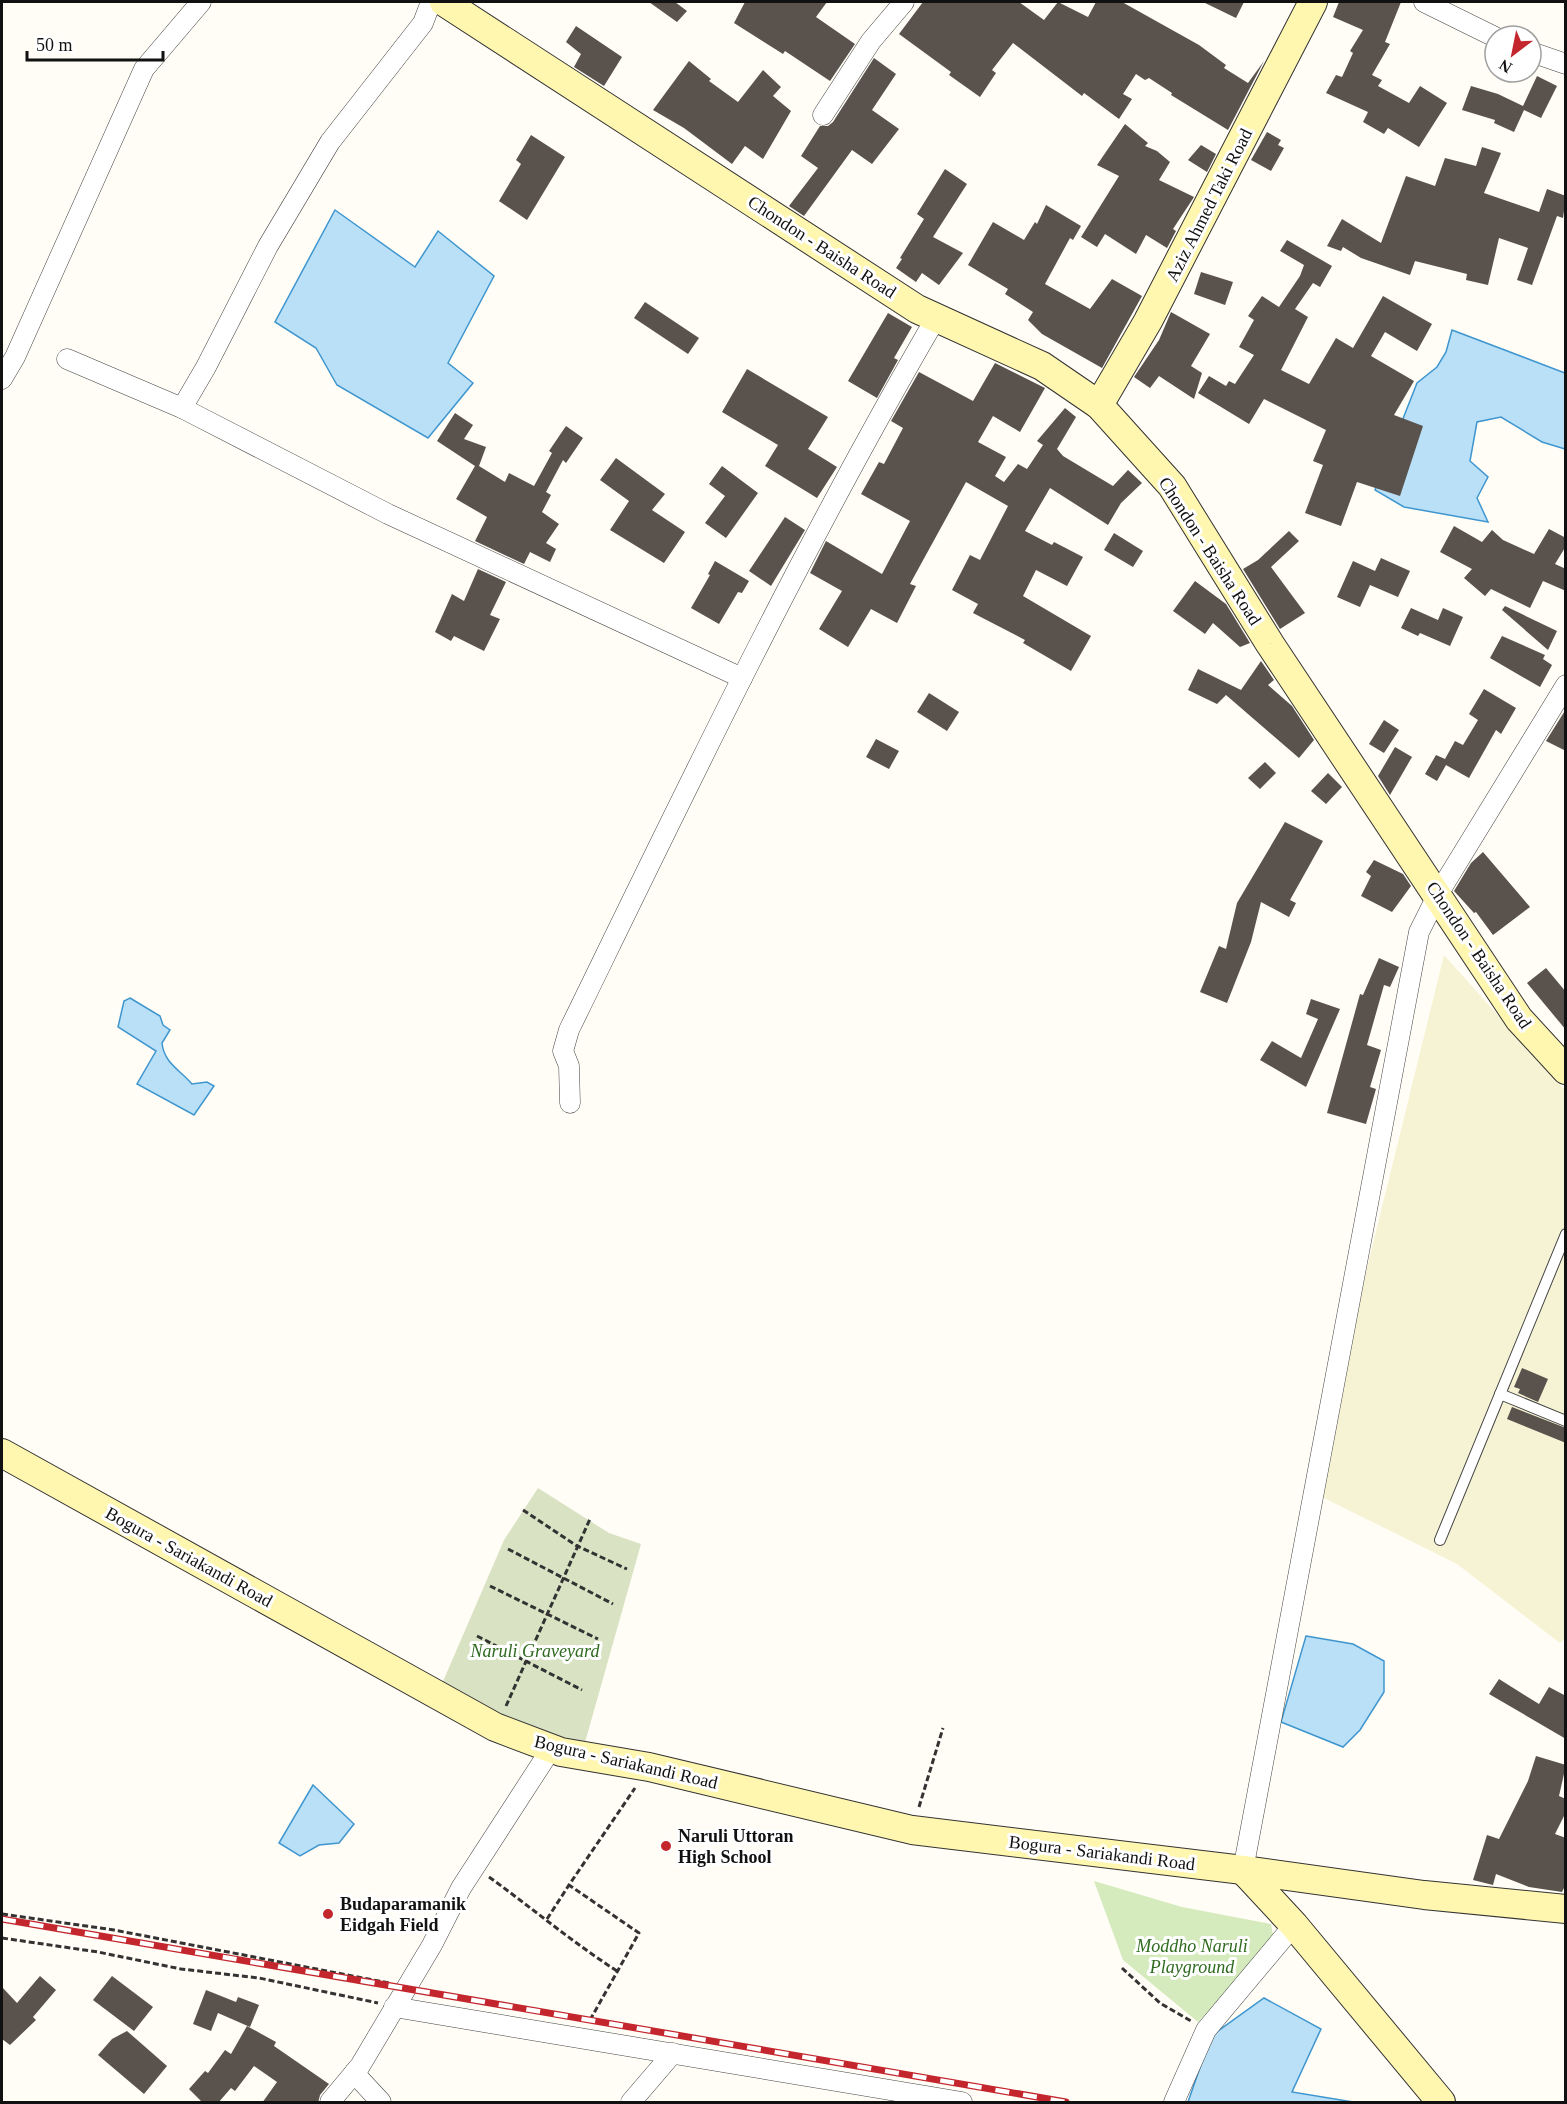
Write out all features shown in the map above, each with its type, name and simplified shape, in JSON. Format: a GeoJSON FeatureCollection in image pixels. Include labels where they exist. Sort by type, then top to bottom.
{"type":"FeatureCollection","features":[{"type":"Feature","properties":{"kind":"main road","name":"Chondon - Baisha Road"},"geometry":{"type":"LineString","coordinates":[[444,2],[917,309],[1042,366],[1099,405],[1172,486],[1270,644],[1519,1019],[1566,1070]]}},
{"type":"Feature","properties":{"kind":"main road","name":"Aziz Ahmed Taki Road"},"geometry":{"type":"LineString","coordinates":[[1099,405],[1148,321],[1312,2]]}},
{"type":"Feature","properties":{"kind":"main road","name":"Bogura - Sariakandi Road"},"geometry":{"type":"LineString","coordinates":[[2,1454],[495,1727],[551,1749],[650,1767],[912,1830],[1425,1894],[1566,1909]]}},
{"type":"Feature","properties":{"kind":"main road"},"geometry":{"type":"LineString","coordinates":[[1244,1870],[1294,1924],[1441,2103]]}},
{"type":"Feature","properties":{"kind":"street"},"geometry":{"type":"LineString","coordinates":[[2,380],[15,357],[144,69],[201,2]]}},
{"type":"Feature","properties":{"kind":"street"},"geometry":{"type":"LineString","coordinates":[[182,408],[206,368],[268,246],[330,142],[423,24],[431,2]]}},
{"type":"Feature","properties":{"kind":"street"},"geometry":{"type":"LineString","coordinates":[[823,115],[871,41],[904,2]]}},
{"type":"Feature","properties":{"kind":"street"},"geometry":{"type":"LineString","coordinates":[[1424,2],[1483,31]]}},
{"type":"Feature","properties":{"kind":"street"},"geometry":{"type":"LineString","coordinates":[[1543,56],[1566,64]]}},
{"type":"Feature","properties":{"kind":"street"},"geometry":{"type":"LineString","coordinates":[[570,1103],[569,1066],[563,1051],[569,1030],[742,678],[884,406],[936,318]]}},
{"type":"Feature","properties":{"kind":"street"},"geometry":{"type":"LineString","coordinates":[[67,358],[182,408],[388,514],[742,678]]}},
{"type":"Feature","properties":{"kind":"street"},"geometry":{"type":"LineString","coordinates":[[1244,1870],[1419,932],[1438,894],[1566,685]]}},
{"type":"Feature","properties":{"kind":"street"},"geometry":{"type":"LineString","coordinates":[[330,2103],[354,2073],[432,1945],[461,1888],[551,1749]]}},
{"type":"Feature","properties":{"kind":"street"},"geometry":{"type":"LineString","coordinates":[[1174,2103],[1206,2030],[1294,1924]]}},
{"type":"Feature","properties":{"kind":"street"},"geometry":{"type":"LineString","coordinates":[[394,2007],[673,2053],[964,2094]]}},
{"type":"Feature","properties":{"kind":"street"},"geometry":{"type":"LineString","coordinates":[[631,2103],[673,2053]]}},
{"type":"Feature","properties":{"kind":"street"},"geometry":{"type":"LineString","coordinates":[[354,2073],[381,2103]]}},
{"type":"Feature","properties":{"kind":"lane"},"geometry":{"type":"LineString","coordinates":[[1440,1540],[1566,1234]]}},
{"type":"Feature","properties":{"kind":"lane"},"geometry":{"type":"LineString","coordinates":[[1500,1394],[1566,1421]]}},
{"type":"Feature","properties":{"kind":"path"},"geometry":{"type":"LineString","coordinates":[[523,1510],[577,1546],[627,1569]]}},
{"type":"Feature","properties":{"kind":"path"},"geometry":{"type":"LineString","coordinates":[[495,1727],[590,1519]]}},
{"type":"Feature","properties":{"kind":"path"},"geometry":{"type":"LineString","coordinates":[[508,1549],[613,1604]]}},
{"type":"Feature","properties":{"kind":"path"},"geometry":{"type":"LineString","coordinates":[[490,1586],[598,1639]]}},
{"type":"Feature","properties":{"kind":"path"},"geometry":{"type":"LineString","coordinates":[[477,1636],[582,1690]]}},
{"type":"Feature","properties":{"kind":"path"},"geometry":{"type":"LineString","coordinates":[[912,1830],[943,1728]]}},
{"type":"Feature","properties":{"kind":"path"},"geometry":{"type":"LineString","coordinates":[[547,1918],[650,1767]]}},
{"type":"Feature","properties":{"kind":"path"},"geometry":{"type":"LineString","coordinates":[[476,1868],[547,1918],[577,1945],[618,1971]]}},
{"type":"Feature","properties":{"kind":"path"},"geometry":{"type":"LineString","coordinates":[[569,1885],[639,1933],[589,2021],[600,2023]]}},
{"type":"Feature","properties":{"kind":"path"},"geometry":{"type":"LineString","coordinates":[[2,1914],[114,1930],[509,2006]]}},
{"type":"Feature","properties":{"kind":"path"},"geometry":{"type":"LineString","coordinates":[[2,1938],[98,1952],[181,1969],[258,1978],[394,2007]]}},
{"type":"Feature","properties":{"kind":"path"},"geometry":{"type":"LineString","coordinates":[[1122,1968],[1160,2003],[1206,2030]]}},
{"type":"Feature","properties":{"kind":"path"},"geometry":{"type":"LineString","coordinates":[[964,2094],[1058,2101]]}},
{"type":"Feature","properties":{"kind":"shaded area"},"geometry":{"type":"Polygon","coordinates":[[[1444,955],[1565,1090],[1565,1638],[1560,1643],[1457,1564],[1312,1492],[1444,955]]]}},
{"type":"Feature","properties":{"kind":"green space","name":"Naruli Graveyard"},"geometry":{"type":"Polygon","coordinates":[[[538,1488],[609,1533],[641,1544],[584,1746],[501,1717],[441,1686],[504,1540],[538,1488]]]}},
{"type":"Feature","properties":{"kind":"green space","name":"Moddho Naruli Playground"},"geometry":{"type":"Polygon","coordinates":[[[1094,1881],[1182,1907],[1271,1924],[1274,1941],[1198,2022],[1123,1960],[1094,1881]]]}},
{"type":"Feature","properties":{"kind":"water"},"geometry":{"type":"Polygon","coordinates":[[[335,210],[415,267],[438,231],[494,276],[448,363],[473,383],[428,438],[337,385],[316,348],[275,322],[335,210]]]}},
{"type":"Feature","properties":{"kind":"water"},"geometry":{"type":"Polygon","coordinates":[[[1452,330],[1565,373],[1565,449],[1542,442],[1501,417],[1477,422],[1470,461],[1488,477],[1477,498],[1488,522],[1404,507],[1375,490],[1417,383],[1437,367],[1446,352],[1452,330]]]}},
{"type":"Feature","properties":{"kind":"water"},"geometry":{"type":"Polygon","coordinates":[[[130,998],[160,1016],[163,1025],[170,1030],[162,1043],[163,1050],[173,1066],[192,1084],[207,1082],[214,1086],[194,1115],[137,1084],[156,1051],[118,1027],[124,1001],[130,998]]]}},
{"type":"Feature","properties":{"kind":"water"},"geometry":{"type":"Polygon","coordinates":[[[1306,1636],[1353,1644],[1384,1661],[1384,1692],[1360,1730],[1343,1747],[1281,1722],[1306,1636]]]}},
{"type":"Feature","properties":{"kind":"water"},"geometry":{"type":"Polygon","coordinates":[[[313,1785],[354,1824],[339,1843],[319,1845],[300,1856],[279,1843],[313,1785]]]}},
{"type":"Feature","properties":{"kind":"water"},"geometry":{"type":"Polygon","coordinates":[[[1264,1998],[1321,2029],[1292,2092],[1353,2102],[1188,2102],[1211,2036],[1264,1998]]]}},
{"type":"Feature","properties":{"kind":"building"},"geometry":{"type":"Polygon","coordinates":[[[649,2],[675,2],[687,11],[677,22],[649,2]]]}},
{"type":"Feature","properties":{"kind":"building"},"geometry":{"type":"Polygon","coordinates":[[[745,2],[827,2],[816,17],[855,44],[830,81],[785,51],[783,54],[734,23],[745,2]]]}},
{"type":"Feature","properties":{"kind":"building"},"geometry":{"type":"Polygon","coordinates":[[[923,2],[1019,2],[1044,20],[1058,2],[1088,17],[1096,2],[1122,2],[1199,45],[1226,65],[1224,68],[1248,83],[1264,61],[1228,130],[1171,95],[1172,93],[1149,78],[1145,80],[1136,74],[1123,94],[1132,99],[1119,119],[1084,93],[1082,96],[1013,43],[992,70],[996,73],[980,97],[949,75],[951,72],[899,34],[923,2]]]}},
{"type":"Feature","properties":{"kind":"building"},"geometry":{"type":"Polygon","coordinates":[[[1203,2],[1244,2],[1236,18],[1203,2]]]}},
{"type":"Feature","properties":{"kind":"building"},"geometry":{"type":"Polygon","coordinates":[[[1339,2],[1401,2],[1385,42],[1390,44],[1372,75],[1382,80],[1378,86],[1409,103],[1420,86],[1447,103],[1419,147],[1388,128],[1384,134],[1363,122],[1368,112],[1326,93],[1336,75],[1342,77],[1353,53],[1350,51],[1363,30],[1333,17],[1339,2]]]}},
{"type":"Feature","properties":{"kind":"building"},"geometry":{"type":"Polygon","coordinates":[[[576,26],[622,57],[604,86],[574,67],[581,54],[566,42],[576,26]]]}},
{"type":"Feature","properties":{"kind":"building"},"geometry":{"type":"Polygon","coordinates":[[[874,58],[896,74],[872,110],[899,129],[872,164],[852,150],[804,216],[789,206],[818,168],[801,156],[820,126],[828,126],[833,122],[874,58]]]}},
{"type":"Feature","properties":{"kind":"building"},"geometry":{"type":"Polygon","coordinates":[[[689,61],[711,79],[709,81],[738,102],[763,70],[781,87],[773,96],[791,111],[763,159],[745,146],[732,164],[684,128],[653,110],[689,61]]]}},
{"type":"Feature","properties":{"kind":"building"},"geometry":{"type":"Polygon","coordinates":[[[1543,79],[1557,86],[1541,118],[1524,110],[1514,132],[1494,123],[1495,120],[1462,110],[1471,86],[1498,94],[1523,106],[1533,84],[1543,84],[1543,79]]]}},
{"type":"Feature","properties":{"kind":"building"},"geometry":{"type":"Polygon","coordinates":[[[1125,124],[1148,143],[1145,146],[1157,151],[1170,162],[1159,180],[1194,197],[1173,229],[1176,231],[1167,248],[1146,235],[1136,254],[1105,234],[1097,247],[1081,237],[1119,176],[1097,165],[1125,124]]]}},
{"type":"Feature","properties":{"kind":"building"},"geometry":{"type":"Polygon","coordinates":[[[1267,132],[1281,140],[1278,145],[1284,148],[1271,171],[1251,160],[1267,132]]]}},
{"type":"Feature","properties":{"kind":"building"},"geometry":{"type":"Polygon","coordinates":[[[531,135],[565,157],[527,220],[499,201],[521,164],[516,160],[531,135]]]}},
{"type":"Feature","properties":{"kind":"building"},"geometry":{"type":"Polygon","coordinates":[[[1201,145],[1216,154],[1207,172],[1188,160],[1201,145]]]}},
{"type":"Feature","properties":{"kind":"building"},"geometry":{"type":"Polygon","coordinates":[[[1482,147],[1501,153],[1484,193],[1539,212],[1547,189],[1566,196],[1563,218],[1557,216],[1532,285],[1517,280],[1528,248],[1499,238],[1488,285],[1466,280],[1467,274],[1415,261],[1410,275],[1361,258],[1343,247],[1341,251],[1327,246],[1342,219],[1381,243],[1406,176],[1435,186],[1445,158],[1476,166],[1482,147]]]}},
{"type":"Feature","properties":{"kind":"building"},"geometry":{"type":"Polygon","coordinates":[[[945,169],[967,184],[933,237],[963,253],[939,285],[922,273],[916,282],[896,268],[924,219],[917,214],[945,169]]]}},
{"type":"Feature","properties":{"kind":"building"},"geometry":{"type":"Polygon","coordinates":[[[1046,205],[1081,226],[1073,240],[1070,238],[1045,284],[1090,309],[1112,279],[1142,296],[1102,368],[1042,334],[1028,320],[1033,312],[1005,294],[1008,289],[968,265],[993,222],[1024,240],[1035,222],[1037,224],[1046,205]]]}},
{"type":"Feature","properties":{"kind":"building"},"geometry":{"type":"Polygon","coordinates":[[[1287,240],[1332,266],[1320,287],[1313,283],[1295,309],[1308,317],[1281,370],[1309,384],[1336,338],[1353,348],[1383,296],[1432,324],[1417,351],[1385,332],[1371,356],[1414,381],[1394,415],[1423,426],[1400,496],[1357,482],[1341,526],[1305,513],[1323,465],[1313,461],[1326,430],[1264,399],[1249,424],[1198,393],[1209,376],[1226,386],[1229,381],[1235,384],[1254,355],[1239,347],[1254,320],[1248,316],[1262,296],[1279,307],[1300,276],[1304,265],[1280,251],[1287,240]]]}},
{"type":"Feature","properties":{"kind":"building"},"geometry":{"type":"Polygon","coordinates":[[[1201,272],[1233,282],[1225,305],[1194,294],[1201,272]]]}},
{"type":"Feature","properties":{"kind":"building"},"geometry":{"type":"Polygon","coordinates":[[[645,302],[699,338],[688,354],[634,318],[645,302]]]}},
{"type":"Feature","properties":{"kind":"building"},"geometry":{"type":"Polygon","coordinates":[[[1171,312],[1210,334],[1191,366],[1202,373],[1194,399],[1159,376],[1150,388],[1134,377],[1159,340],[1171,312]]]}},
{"type":"Feature","properties":{"kind":"building"},"geometry":{"type":"Polygon","coordinates":[[[888,313],[912,327],[894,358],[898,360],[877,398],[848,381],[888,313]]]}},
{"type":"Feature","properties":{"kind":"building"},"geometry":{"type":"Polygon","coordinates":[[[995,363],[1045,388],[1020,432],[993,416],[978,442],[1006,457],[995,476],[1004,482],[1018,464],[1027,469],[1043,445],[1037,441],[1065,408],[1076,417],[1057,449],[1063,456],[1113,486],[1128,470],[1142,483],[1121,503],[1108,525],[1050,488],[1025,531],[1052,545],[1054,542],[1083,557],[1067,586],[1036,570],[1023,596],[1091,636],[1071,671],[1023,643],[1025,640],[973,613],[978,604],[952,590],[970,555],[980,560],[1008,506],[966,482],[910,584],[916,586],[897,623],[871,609],[848,647],[819,629],[842,591],[810,573],[826,541],[882,574],[910,521],[861,494],[879,462],[884,464],[903,428],[891,421],[919,372],[973,401],[995,363]]]}},
{"type":"Feature","properties":{"kind":"building"},"geometry":{"type":"Polygon","coordinates":[[[747,369],[828,417],[808,449],[837,467],[817,498],[765,466],[778,445],[722,412],[747,369]]]}},
{"type":"Feature","properties":{"kind":"building"},"geometry":{"type":"Polygon","coordinates":[[[455,413],[473,425],[464,439],[486,447],[479,466],[505,482],[509,473],[534,486],[552,453],[549,451],[566,426],[583,438],[566,463],[563,460],[546,492],[551,495],[542,512],[559,524],[546,543],[556,549],[550,562],[530,552],[524,564],[475,541],[487,517],[456,499],[475,466],[437,441],[455,413]]]}},
{"type":"Feature","properties":{"kind":"building"},"geometry":{"type":"Polygon","coordinates":[[[616,458],[665,494],[652,510],[685,532],[664,563],[610,530],[629,501],[600,480],[616,458]]]}},
{"type":"Feature","properties":{"kind":"building"},"geometry":{"type":"Polygon","coordinates":[[[722,466],[758,493],[726,538],[705,523],[725,496],[709,484],[722,466]]]}},
{"type":"Feature","properties":{"kind":"building"},"geometry":{"type":"Polygon","coordinates":[[[785,517],[805,530],[771,586],[749,571],[785,517]]]}},
{"type":"Feature","properties":{"kind":"building"},"geometry":{"type":"Polygon","coordinates":[[[1454,526],[1482,542],[1492,530],[1503,540],[1534,554],[1549,529],[1566,538],[1566,546],[1555,564],[1566,569],[1566,591],[1543,581],[1530,608],[1491,589],[1485,596],[1464,578],[1472,569],[1440,552],[1454,526]]]}},
{"type":"Feature","properties":{"kind":"building"},"geometry":{"type":"Polygon","coordinates":[[[1289,531],[1299,541],[1271,567],[1305,613],[1280,629],[1243,569],[1258,560],[1289,531]]]}},
{"type":"Feature","properties":{"kind":"building"},"geometry":{"type":"Polygon","coordinates":[[[1114,533],[1143,551],[1133,567],[1104,550],[1114,533]]]}},
{"type":"Feature","properties":{"kind":"building"},"geometry":{"type":"Polygon","coordinates":[[[1381,558],[1410,571],[1398,597],[1370,585],[1360,607],[1337,597],[1353,561],[1375,571],[1381,558]]]}},
{"type":"Feature","properties":{"kind":"building"},"geometry":{"type":"Polygon","coordinates":[[[715,561],[749,581],[742,593],[738,592],[719,624],[691,608],[710,575],[708,574],[715,561]]]}},
{"type":"Feature","properties":{"kind":"building"},"geometry":{"type":"Polygon","coordinates":[[[478,569],[506,582],[490,615],[500,619],[484,651],[454,636],[451,641],[435,632],[452,594],[464,601],[478,569]]]}},
{"type":"Feature","properties":{"kind":"building"},"geometry":{"type":"Polygon","coordinates":[[[1195,581],[1226,604],[1250,643],[1240,647],[1213,623],[1205,634],[1173,611],[1195,581]]]}},
{"type":"Feature","properties":{"kind":"building"},"geometry":{"type":"Polygon","coordinates":[[[1505,606],[1557,631],[1548,650],[1502,610],[1505,606]]]}},
{"type":"Feature","properties":{"kind":"building"},"geometry":{"type":"Polygon","coordinates":[[[1411,608],[1438,620],[1443,608],[1463,617],[1450,646],[1420,633],[1418,636],[1401,628],[1411,608]]]}},
{"type":"Feature","properties":{"kind":"building"},"geometry":{"type":"Polygon","coordinates":[[[1502,636],[1545,655],[1543,659],[1552,665],[1540,687],[1490,658],[1502,636]]]}},
{"type":"Feature","properties":{"kind":"building"},"geometry":{"type":"Polygon","coordinates":[[[1261,661],[1274,680],[1268,685],[1292,706],[1314,740],[1299,758],[1226,695],[1217,704],[1188,690],[1198,669],[1241,690],[1261,661]]]}},
{"type":"Feature","properties":{"kind":"building"},"geometry":{"type":"Polygon","coordinates":[[[1484,689],[1516,708],[1501,734],[1496,730],[1469,778],[1446,765],[1437,781],[1425,774],[1436,755],[1445,759],[1455,741],[1463,745],[1478,720],[1469,714],[1484,689]]]}},
{"type":"Feature","properties":{"kind":"building"},"geometry":{"type":"Polygon","coordinates":[[[929,693],[959,712],[947,731],[917,712],[929,693]]]}},
{"type":"Feature","properties":{"kind":"building"},"geometry":{"type":"Polygon","coordinates":[[[1566,709],[1566,751],[1546,741],[1566,709]]]}},
{"type":"Feature","properties":{"kind":"building"},"geometry":{"type":"Polygon","coordinates":[[[1384,720],[1399,730],[1384,753],[1369,744],[1384,720]]]}},
{"type":"Feature","properties":{"kind":"building"},"geometry":{"type":"Polygon","coordinates":[[[876,739],[899,751],[889,769],[866,757],[876,739]]]}},
{"type":"Feature","properties":{"kind":"building"},"geometry":{"type":"Polygon","coordinates":[[[1395,747],[1412,757],[1390,795],[1378,776],[1395,747]]]}},
{"type":"Feature","properties":{"kind":"building"},"geometry":{"type":"Polygon","coordinates":[[[1265,762],[1276,773],[1260,789],[1248,778],[1265,762]]]}},
{"type":"Feature","properties":{"kind":"building"},"geometry":{"type":"Polygon","coordinates":[[[1328,773],[1342,787],[1326,804],[1311,791],[1328,773]]]}},
{"type":"Feature","properties":{"kind":"building"},"geometry":{"type":"Polygon","coordinates":[[[1285,822],[1323,841],[1290,900],[1296,903],[1289,917],[1261,902],[1251,942],[1227,1003],[1200,992],[1219,946],[1226,949],[1237,903],[1285,822]]]}},
{"type":"Feature","properties":{"kind":"building"},"geometry":{"type":"Polygon","coordinates":[[[1483,852],[1530,907],[1493,935],[1476,912],[1474,913],[1454,891],[1471,863],[1483,852]]]}},
{"type":"Feature","properties":{"kind":"building"},"geometry":{"type":"Polygon","coordinates":[[[1374,860],[1403,874],[1411,886],[1392,912],[1361,896],[1371,876],[1366,872],[1374,860]]]}},
{"type":"Feature","properties":{"kind":"building"},"geometry":{"type":"Polygon","coordinates":[[[1379,958],[1399,967],[1390,987],[1384,985],[1367,1045],[1381,1050],[1370,1087],[1376,1089],[1366,1124],[1327,1113],[1360,994],[1363,995],[1379,958]]]}},
{"type":"Feature","properties":{"kind":"building"},"geometry":{"type":"Polygon","coordinates":[[[1546,968],[1566,992],[1566,1030],[1527,983],[1546,968]]]}},
{"type":"Feature","properties":{"kind":"building"},"geometry":{"type":"Polygon","coordinates":[[[1311,999],[1340,1009],[1306,1087],[1260,1060],[1272,1041],[1301,1058],[1318,1019],[1306,1014],[1311,999]]]}},
{"type":"Feature","properties":{"kind":"building"},"geometry":{"type":"Polygon","coordinates":[[[1522,1368],[1548,1379],[1538,1402],[1518,1393],[1520,1389],[1514,1387],[1522,1368]]]}},
{"type":"Feature","properties":{"kind":"building"},"geometry":{"type":"Polygon","coordinates":[[[1512,1407],[1566,1428],[1566,1443],[1507,1419],[1512,1407]]]}},
{"type":"Feature","properties":{"kind":"building"},"geometry":{"type":"Polygon","coordinates":[[[1499,1679],[1539,1704],[1549,1687],[1566,1696],[1566,1739],[1489,1694],[1499,1679]]]}},
{"type":"Feature","properties":{"kind":"building"},"geometry":{"type":"Polygon","coordinates":[[[1536,1756],[1566,1765],[1559,1796],[1566,1799],[1566,1812],[1555,1834],[1566,1838],[1566,1884],[1562,1892],[1529,1887],[1496,1874],[1493,1885],[1473,1880],[1487,1835],[1499,1839],[1528,1781],[1536,1756]]]}},
{"type":"Feature","properties":{"kind":"building"},"geometry":{"type":"Polygon","coordinates":[[[40,1976],[56,1990],[33,2017],[36,2020],[10,2045],[2,2039],[2,1987],[17,2003],[40,1976]]]}},
{"type":"Feature","properties":{"kind":"building"},"geometry":{"type":"Polygon","coordinates":[[[112,1976],[153,2007],[134,2031],[93,2000],[112,1976]]]}},
{"type":"Feature","properties":{"kind":"building"},"geometry":{"type":"Polygon","coordinates":[[[206,1990],[236,2002],[238,1997],[259,2005],[250,2027],[218,2013],[211,2031],[193,2024],[206,1990]]]}},
{"type":"Feature","properties":{"kind":"building"},"geometry":{"type":"Polygon","coordinates":[[[247,2026],[276,2042],[274,2046],[329,2084],[320,2095],[318,2103],[262,2103],[277,2082],[254,2066],[235,2091],[231,2088],[218,2103],[203,2103],[189,2089],[205,2071],[208,2073],[225,2050],[231,2054],[247,2026]]]}},
{"type":"Feature","properties":{"kind":"building"},"geometry":{"type":"Polygon","coordinates":[[[127,2031],[167,2066],[144,2094],[98,2055],[112,2039],[127,2031]]]}},
{"type":"Feature","properties":{"kind":"railway"},"geometry":{"type":"LineString","coordinates":[[2,1919],[1066,2102]]}},
{"type":"Feature","properties":{"kind":"place","name":"Naruli Uttoran High School"},"geometry":{"type":"Point","coordinates":[666,1846]}},
{"type":"Feature","properties":{"kind":"place","name":"Budaparamanik Eidgah Field"},"geometry":{"type":"Point","coordinates":[328,1914]}}]}
